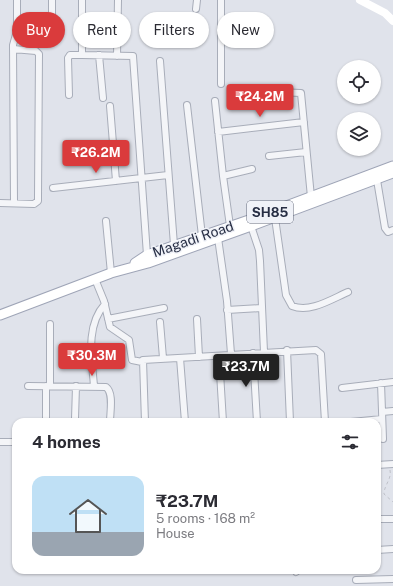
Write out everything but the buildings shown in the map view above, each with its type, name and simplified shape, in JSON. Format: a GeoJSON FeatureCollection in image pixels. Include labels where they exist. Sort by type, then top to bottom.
{"type":"FeatureCollection","features":[{"type":"Feature","properties":{"kind":"main road"},"geometry":{"type":"LineString","coordinates":[[360,0],[373,4],[393,21]]}},
{"type":"Feature","properties":{"kind":"main road","name":"Magadi Road"},"geometry":{"type":"LineString","coordinates":[[130,267],[147,255],[311,197],[393,166]]}},
{"type":"Feature","properties":{"kind":"main road","name":"Magadi Road"},"geometry":{"type":"LineString","coordinates":[[0,316],[110,273],[148,262],[275,218],[393,173]]}},
{"type":"Feature","properties":{"kind":"street"},"geometry":{"type":"LineString","coordinates":[[14,203],[13,50],[17,32],[17,0]]}},
{"type":"Feature","properties":{"kind":"street"},"geometry":{"type":"LineString","coordinates":[[52,0],[52,12]]}},
{"type":"Feature","properties":{"kind":"street"},"geometry":{"type":"LineString","coordinates":[[82,0],[82,55]]}},
{"type":"Feature","properties":{"kind":"street"},"geometry":{"type":"LineString","coordinates":[[117,56],[118,0]]}},
{"type":"Feature","properties":{"kind":"street"},"geometry":{"type":"LineString","coordinates":[[196,9],[197,0]]}},
{"type":"Feature","properties":{"kind":"street"},"geometry":{"type":"LineString","coordinates":[[220,84],[221,0]]}},
{"type":"Feature","properties":{"kind":"street"},"geometry":{"type":"LineString","coordinates":[[0,203],[34,204],[38,201],[39,59],[36,51],[13,50]]}},
{"type":"Feature","properties":{"kind":"street"},"geometry":{"type":"LineString","coordinates":[[69,95],[68,58],[70,55],[133,56],[147,255]]}},
{"type":"Feature","properties":{"kind":"street"},"geometry":{"type":"LineString","coordinates":[[99,56],[103,98]]}},
{"type":"Feature","properties":{"kind":"street"},"geometry":{"type":"LineString","coordinates":[[160,61],[174,245]]}},
{"type":"Feature","properties":{"kind":"street"},"geometry":{"type":"LineString","coordinates":[[254,91],[301,93],[311,197]]}},
{"type":"Feature","properties":{"kind":"street"},"geometry":{"type":"LineString","coordinates":[[215,101],[230,226]]}},
{"type":"Feature","properties":{"kind":"street"},"geometry":{"type":"LineString","coordinates":[[187,105],[202,236]]}},
{"type":"Feature","properties":{"kind":"street"},"geometry":{"type":"LineString","coordinates":[[110,106],[116,181]]}},
{"type":"Feature","properties":{"kind":"street"},"geometry":{"type":"LineString","coordinates":[[218,132],[304,122]]}},
{"type":"Feature","properties":{"kind":"street"},"geometry":{"type":"LineString","coordinates":[[269,156],[306,152]]}},
{"type":"Feature","properties":{"kind":"street"},"geometry":{"type":"LineString","coordinates":[[223,176],[252,169]]}},
{"type":"Feature","properties":{"kind":"street"},"geometry":{"type":"LineString","coordinates":[[53,188],[168,175]]}},
{"type":"Feature","properties":{"kind":"street"},"geometry":{"type":"LineString","coordinates":[[376,180],[384,228],[388,232],[393,230]]}},
{"type":"Feature","properties":{"kind":"street"},"geometry":{"type":"LineString","coordinates":[[275,218],[286,295],[292,306],[298,309],[306,309],[348,292]]}},
{"type":"Feature","properties":{"kind":"street"},"geometry":{"type":"LineString","coordinates":[[106,221],[110,273]]}},
{"type":"Feature","properties":{"kind":"street"},"geometry":{"type":"LineString","coordinates":[[250,226],[259,250],[264,352]]}},
{"type":"Feature","properties":{"kind":"street"},"geometry":{"type":"LineString","coordinates":[[218,238],[231,354]]}},
{"type":"Feature","properties":{"kind":"street"},"geometry":{"type":"LineString","coordinates":[[95,279],[105,304],[112,329],[128,340],[132,360],[142,362],[144,360],[163,358],[219,356],[287,350],[316,350],[320,352],[325,418]]}},
{"type":"Feature","properties":{"kind":"street"},"geometry":{"type":"LineString","coordinates":[[94,386],[91,334],[98,313],[105,304]]}},
{"type":"Feature","properties":{"kind":"street"},"geometry":{"type":"LineString","coordinates":[[108,319],[164,308]]}},
{"type":"Feature","properties":{"kind":"street"},"geometry":{"type":"LineString","coordinates":[[227,310],[261,308]]}},
{"type":"Feature","properties":{"kind":"street"},"geometry":{"type":"LineString","coordinates":[[197,319],[199,357]]}},
{"type":"Feature","properties":{"kind":"street"},"geometry":{"type":"LineString","coordinates":[[160,322],[163,358]]}},
{"type":"Feature","properties":{"kind":"street"},"geometry":{"type":"LineString","coordinates":[[46,418],[50,324]]}},
{"type":"Feature","properties":{"kind":"street"},"geometry":{"type":"LineString","coordinates":[[287,350],[290,418]]}},
{"type":"Feature","properties":{"kind":"street"},"geometry":{"type":"LineString","coordinates":[[253,353],[257,418]]}},
{"type":"Feature","properties":{"kind":"street"},"geometry":{"type":"LineString","coordinates":[[219,356],[223,418]]}},
{"type":"Feature","properties":{"kind":"street"},"geometry":{"type":"LineString","coordinates":[[180,358],[185,418]]}},
{"type":"Feature","properties":{"kind":"street"},"geometry":{"type":"LineString","coordinates":[[142,362],[145,418]]}},
{"type":"Feature","properties":{"kind":"street"},"geometry":{"type":"LineString","coordinates":[[342,388],[393,382]]}},
{"type":"Feature","properties":{"kind":"street"},"geometry":{"type":"LineString","coordinates":[[381,383],[383,439]]}},
{"type":"Feature","properties":{"kind":"street"},"geometry":{"type":"LineString","coordinates":[[28,386],[106,387],[108,389],[110,418]]}},
{"type":"Feature","properties":{"kind":"street"},"geometry":{"type":"LineString","coordinates":[[75,418],[76,386]]}},
{"type":"Feature","properties":{"kind":"street"},"geometry":{"type":"LineString","coordinates":[[372,418],[382,416],[393,411]]}},
{"type":"Feature","properties":{"kind":"street"},"geometry":{"type":"LineString","coordinates":[[0,442],[12,442]]}},
{"type":"Feature","properties":{"kind":"street"},"geometry":{"type":"LineString","coordinates":[[381,465],[393,464]]}},
{"type":"Feature","properties":{"kind":"street"},"geometry":{"type":"LineString","coordinates":[[381,519],[393,519]]}},
{"type":"Feature","properties":{"kind":"street"},"geometry":{"type":"LineString","coordinates":[[381,550],[393,549]]}},
{"type":"Feature","properties":{"kind":"street"},"geometry":{"type":"LineString","coordinates":[[356,580],[393,579]]}},
{"type":"Feature","properties":{"kind":"path"},"geometry":{"type":"LineString","coordinates":[[386,465],[389,469],[390,476],[384,489],[384,494],[393,502]]}}]}
